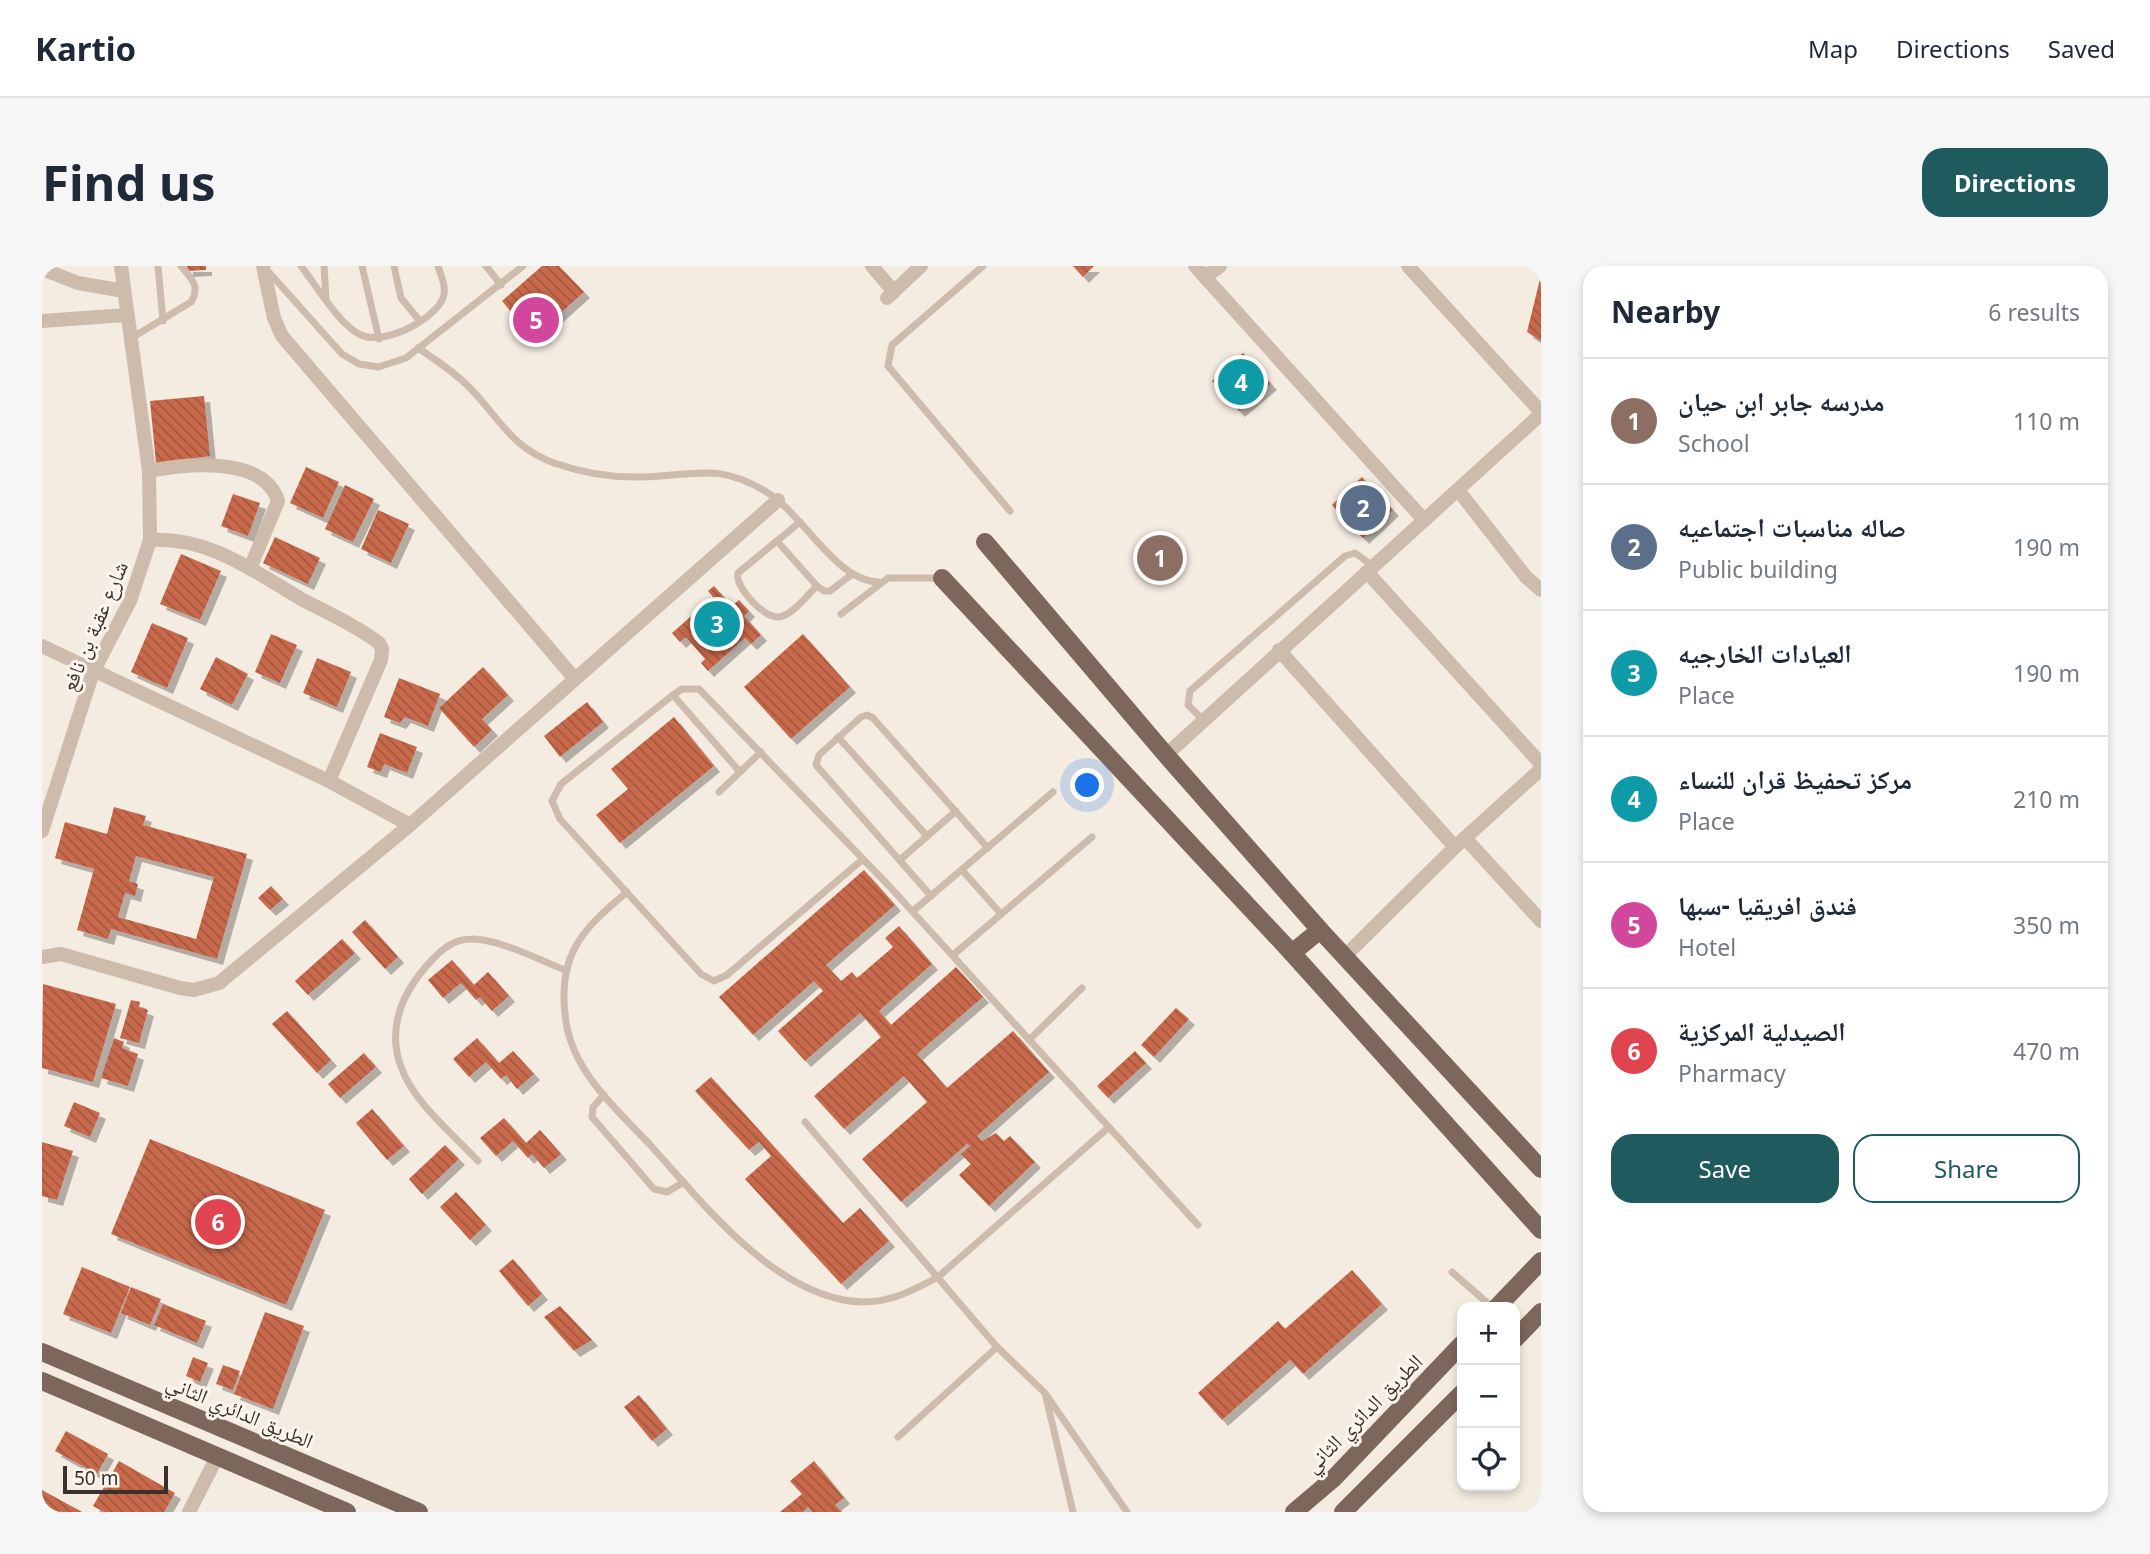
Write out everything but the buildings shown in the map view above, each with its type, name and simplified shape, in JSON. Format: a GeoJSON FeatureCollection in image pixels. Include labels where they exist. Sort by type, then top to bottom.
{"type":"FeatureCollection","features":[{"type":"Feature","properties":{"kind":"main road"},"geometry":{"type":"LineString","coordinates":[[985,542],[1166,755],[1320,930],[1541,1169]]}},
{"type":"Feature","properties":{"kind":"main road"},"geometry":{"type":"LineString","coordinates":[[942,578],[1292,953],[1541,1230]]}},
{"type":"Feature","properties":{"kind":"main road"},"geometry":{"type":"LineString","coordinates":[[1292,953],[1320,930]]}},
{"type":"Feature","properties":{"kind":"main road"},"geometry":{"type":"LineString","coordinates":[[1500,1302],[1541,1261]]}},
{"type":"Feature","properties":{"kind":"main road"},"geometry":{"type":"LineString","coordinates":[[1520,1334],[1541,1312]]}},
{"type":"Feature","properties":{"kind":"main road","name":"الطريق الدائري الثاني"},"geometry":{"type":"LineString","coordinates":[[1294,1512],[1333,1479],[1457,1349]]}},
{"type":"Feature","properties":{"kind":"main road","name":"الطريق الدائري الثاني"},"geometry":{"type":"LineString","coordinates":[[42,1352],[419,1512]]}},
{"type":"Feature","properties":{"kind":"main road"},"geometry":{"type":"LineString","coordinates":[[42,1381],[347,1512]]}},
{"type":"Feature","properties":{"kind":"main road"},"geometry":{"type":"LineString","coordinates":[[1343,1512],[1457,1398]]}},
{"type":"Feature","properties":{"kind":"street","name":"شارع عقبة بن نافع"},"geometry":{"type":"LineString","coordinates":[[42,831],[93,672],[130,601],[150,540],[149,471],[121,266]]}},
{"type":"Feature","properties":{"kind":"street"},"geometry":{"type":"LineString","coordinates":[[263,266],[274,318],[282,336],[576,679]]}},
{"type":"Feature","properties":{"kind":"street"},"geometry":{"type":"LineString","coordinates":[[872,266],[891,295],[921,266]]}},
{"type":"Feature","properties":{"kind":"street"},"geometry":{"type":"LineString","coordinates":[[1220,266],[1200,271],[1424,520]]}},
{"type":"Feature","properties":{"kind":"street"},"geometry":{"type":"LineString","coordinates":[[1166,755],[1202,719],[1541,413],[1408,266]]}},
{"type":"Feature","properties":{"kind":"street"},"geometry":{"type":"LineString","coordinates":[[42,269],[78,283],[124,291]]}},
{"type":"Feature","properties":{"kind":"street"},"geometry":{"type":"LineString","coordinates":[[42,321],[126,315]]}},
{"type":"Feature","properties":{"kind":"street"},"geometry":{"type":"LineString","coordinates":[[149,471],[208,463],[261,479],[276,493],[278,501],[251,566]]}},
{"type":"Feature","properties":{"kind":"street"},"geometry":{"type":"LineString","coordinates":[[1458,490],[1526,577],[1541,590]]}},
{"type":"Feature","properties":{"kind":"street"},"geometry":{"type":"LineString","coordinates":[[42,957],[61,954],[180,988],[207,988],[230,975],[410,825],[778,500]]}},
{"type":"Feature","properties":{"kind":"street"},"geometry":{"type":"LineString","coordinates":[[150,540],[173,539],[201,544],[251,566],[374,639],[382,649],[381,660],[329,781]]}},
{"type":"Feature","properties":{"kind":"street"},"geometry":{"type":"LineString","coordinates":[[1345,956],[1541,767],[1370,569]]}},
{"type":"Feature","properties":{"kind":"street"},"geometry":{"type":"LineString","coordinates":[[42,646],[329,781],[410,825]]}},
{"type":"Feature","properties":{"kind":"street"},"geometry":{"type":"LineString","coordinates":[[1279,650],[1460,843],[1541,921]]}},
{"type":"Feature","properties":{"kind":"street"},"geometry":{"type":"LineString","coordinates":[[189,1512],[218,1455]]}},
{"type":"Feature","properties":{"kind":"lane"},"geometry":{"type":"LineString","coordinates":[[158,266],[163,321]]}},
{"type":"Feature","properties":{"kind":"lane"},"geometry":{"type":"LineString","coordinates":[[130,339],[163,321],[191,302],[196,295],[195,283],[181,266]]}},
{"type":"Feature","properties":{"kind":"lane"},"geometry":{"type":"LineString","coordinates":[[263,266],[335,347],[350,360],[369,366],[388,365],[418,348],[523,266]]}},
{"type":"Feature","properties":{"kind":"lane"},"geometry":{"type":"LineString","coordinates":[[301,266],[352,330],[379,340],[397,335],[438,305],[444,295],[438,266]]}},
{"type":"Feature","properties":{"kind":"lane"},"geometry":{"type":"LineString","coordinates":[[324,266],[326,298]]}},
{"type":"Feature","properties":{"kind":"lane"},"geometry":{"type":"LineString","coordinates":[[362,266],[379,340]]}},
{"type":"Feature","properties":{"kind":"lane"},"geometry":{"type":"LineString","coordinates":[[394,266],[401,298],[419,320]]}},
{"type":"Feature","properties":{"kind":"lane"},"geometry":{"type":"LineString","coordinates":[[486,266],[501,285]]}},
{"type":"Feature","properties":{"kind":"lane"},"geometry":{"type":"LineString","coordinates":[[983,266],[892,345],[888,366],[1010,510]]}},
{"type":"Feature","properties":{"kind":"lane"},"geometry":{"type":"LineString","coordinates":[[418,348],[459,377],[514,442],[554,463],[599,475],[622,477],[710,472],[750,483],[778,500],[851,575],[878,582]]}},
{"type":"Feature","properties":{"kind":"lane"},"geometry":{"type":"LineString","coordinates":[[800,522],[738,573],[738,584],[765,613],[774,617],[788,614],[817,586]]}},
{"type":"Feature","properties":{"kind":"lane"},"geometry":{"type":"LineString","coordinates":[[776,541],[824,592],[830,591],[851,575]]}},
{"type":"Feature","properties":{"kind":"lane"},"geometry":{"type":"LineString","coordinates":[[1202,719],[1188,705],[1190,691],[1345,556],[1355,553],[1370,569]]}},
{"type":"Feature","properties":{"kind":"lane"},"geometry":{"type":"LineString","coordinates":[[841,614],[878,582],[895,577],[942,578]]}},
{"type":"Feature","properties":{"kind":"lane"},"geometry":{"type":"LineString","coordinates":[[863,859],[727,975],[714,981],[701,974],[560,819],[552,801],[561,784],[673,695],[691,687],[699,689],[761,752],[913,911],[1198,1225]]}},
{"type":"Feature","properties":{"kind":"lane"},"geometry":{"type":"LineString","coordinates":[[673,695],[740,772]]}},
{"type":"Feature","properties":{"kind":"lane"},"geometry":{"type":"LineString","coordinates":[[931,896],[816,765],[816,757],[861,717],[871,715],[988,848]]}},
{"type":"Feature","properties":{"kind":"lane"},"geometry":{"type":"LineString","coordinates":[[838,737],[928,836]]}},
{"type":"Feature","properties":{"kind":"lane"},"geometry":{"type":"LineString","coordinates":[[719,792],[761,752]]}},
{"type":"Feature","properties":{"kind":"lane"},"geometry":{"type":"LineString","coordinates":[[913,911],[1053,792]]}},
{"type":"Feature","properties":{"kind":"lane"},"geometry":{"type":"LineString","coordinates":[[901,859],[956,811]]}},
{"type":"Feature","properties":{"kind":"lane"},"geometry":{"type":"LineString","coordinates":[[953,955],[1092,837]]}},
{"type":"Feature","properties":{"kind":"lane"},"geometry":{"type":"LineString","coordinates":[[962,870],[1001,914]]}},
{"type":"Feature","properties":{"kind":"lane"},"geometry":{"type":"LineString","coordinates":[[627,892],[584,930],[572,951],[567,971],[565,1007],[569,1036],[579,1062],[604,1095],[749,1248],[822,1294],[847,1301],[885,1301],[909,1293],[938,1277],[1109,1127]]}},
{"type":"Feature","properties":{"kind":"lane"},"geometry":{"type":"LineString","coordinates":[[478,1161],[421,1099],[401,1068],[395,1038],[398,1014],[406,992],[439,953],[461,940],[481,939],[567,971]]}},
{"type":"Feature","properties":{"kind":"lane"},"geometry":{"type":"LineString","coordinates":[[1030,1040],[1082,988]]}},
{"type":"Feature","properties":{"kind":"lane"},"geometry":{"type":"LineString","coordinates":[[604,1095],[593,1107],[593,1117],[654,1189],[667,1192],[684,1182]]}},
{"type":"Feature","properties":{"kind":"lane"},"geometry":{"type":"LineString","coordinates":[[805,1122],[998,1347],[1045,1393],[1127,1512]]}},
{"type":"Feature","properties":{"kind":"lane"},"geometry":{"type":"LineString","coordinates":[[1452,1272],[1489,1302]]}},
{"type":"Feature","properties":{"kind":"lane"},"geometry":{"type":"LineString","coordinates":[[898,1437],[998,1347]]}},
{"type":"Feature","properties":{"kind":"lane"},"geometry":{"type":"LineString","coordinates":[[1045,1393],[1073,1512]]}},
{"type":"Feature","properties":{"kind":"place","name":"فندق افريقيا -سبها"},"geometry":{"type":"Point","coordinates":[536,320]}},
{"type":"Feature","properties":{"kind":"place","name":"مركز تحفيظ قران للنساء"},"geometry":{"type":"Point","coordinates":[1241,382]}},
{"type":"Feature","properties":{"kind":"place","name":"صاله مناسبات اجتماعيه"},"geometry":{"type":"Point","coordinates":[1363,508]}},
{"type":"Feature","properties":{"kind":"place","name":"مدرسه جابر ابن حيان"},"geometry":{"type":"Point","coordinates":[1160,558]}},
{"type":"Feature","properties":{"kind":"place","name":"العيادات الخارجيه"},"geometry":{"type":"Point","coordinates":[717,624]}},
{"type":"Feature","properties":{"kind":"place","name":"الصيدلية المركزية"},"geometry":{"type":"Point","coordinates":[218,1222]}}]}
